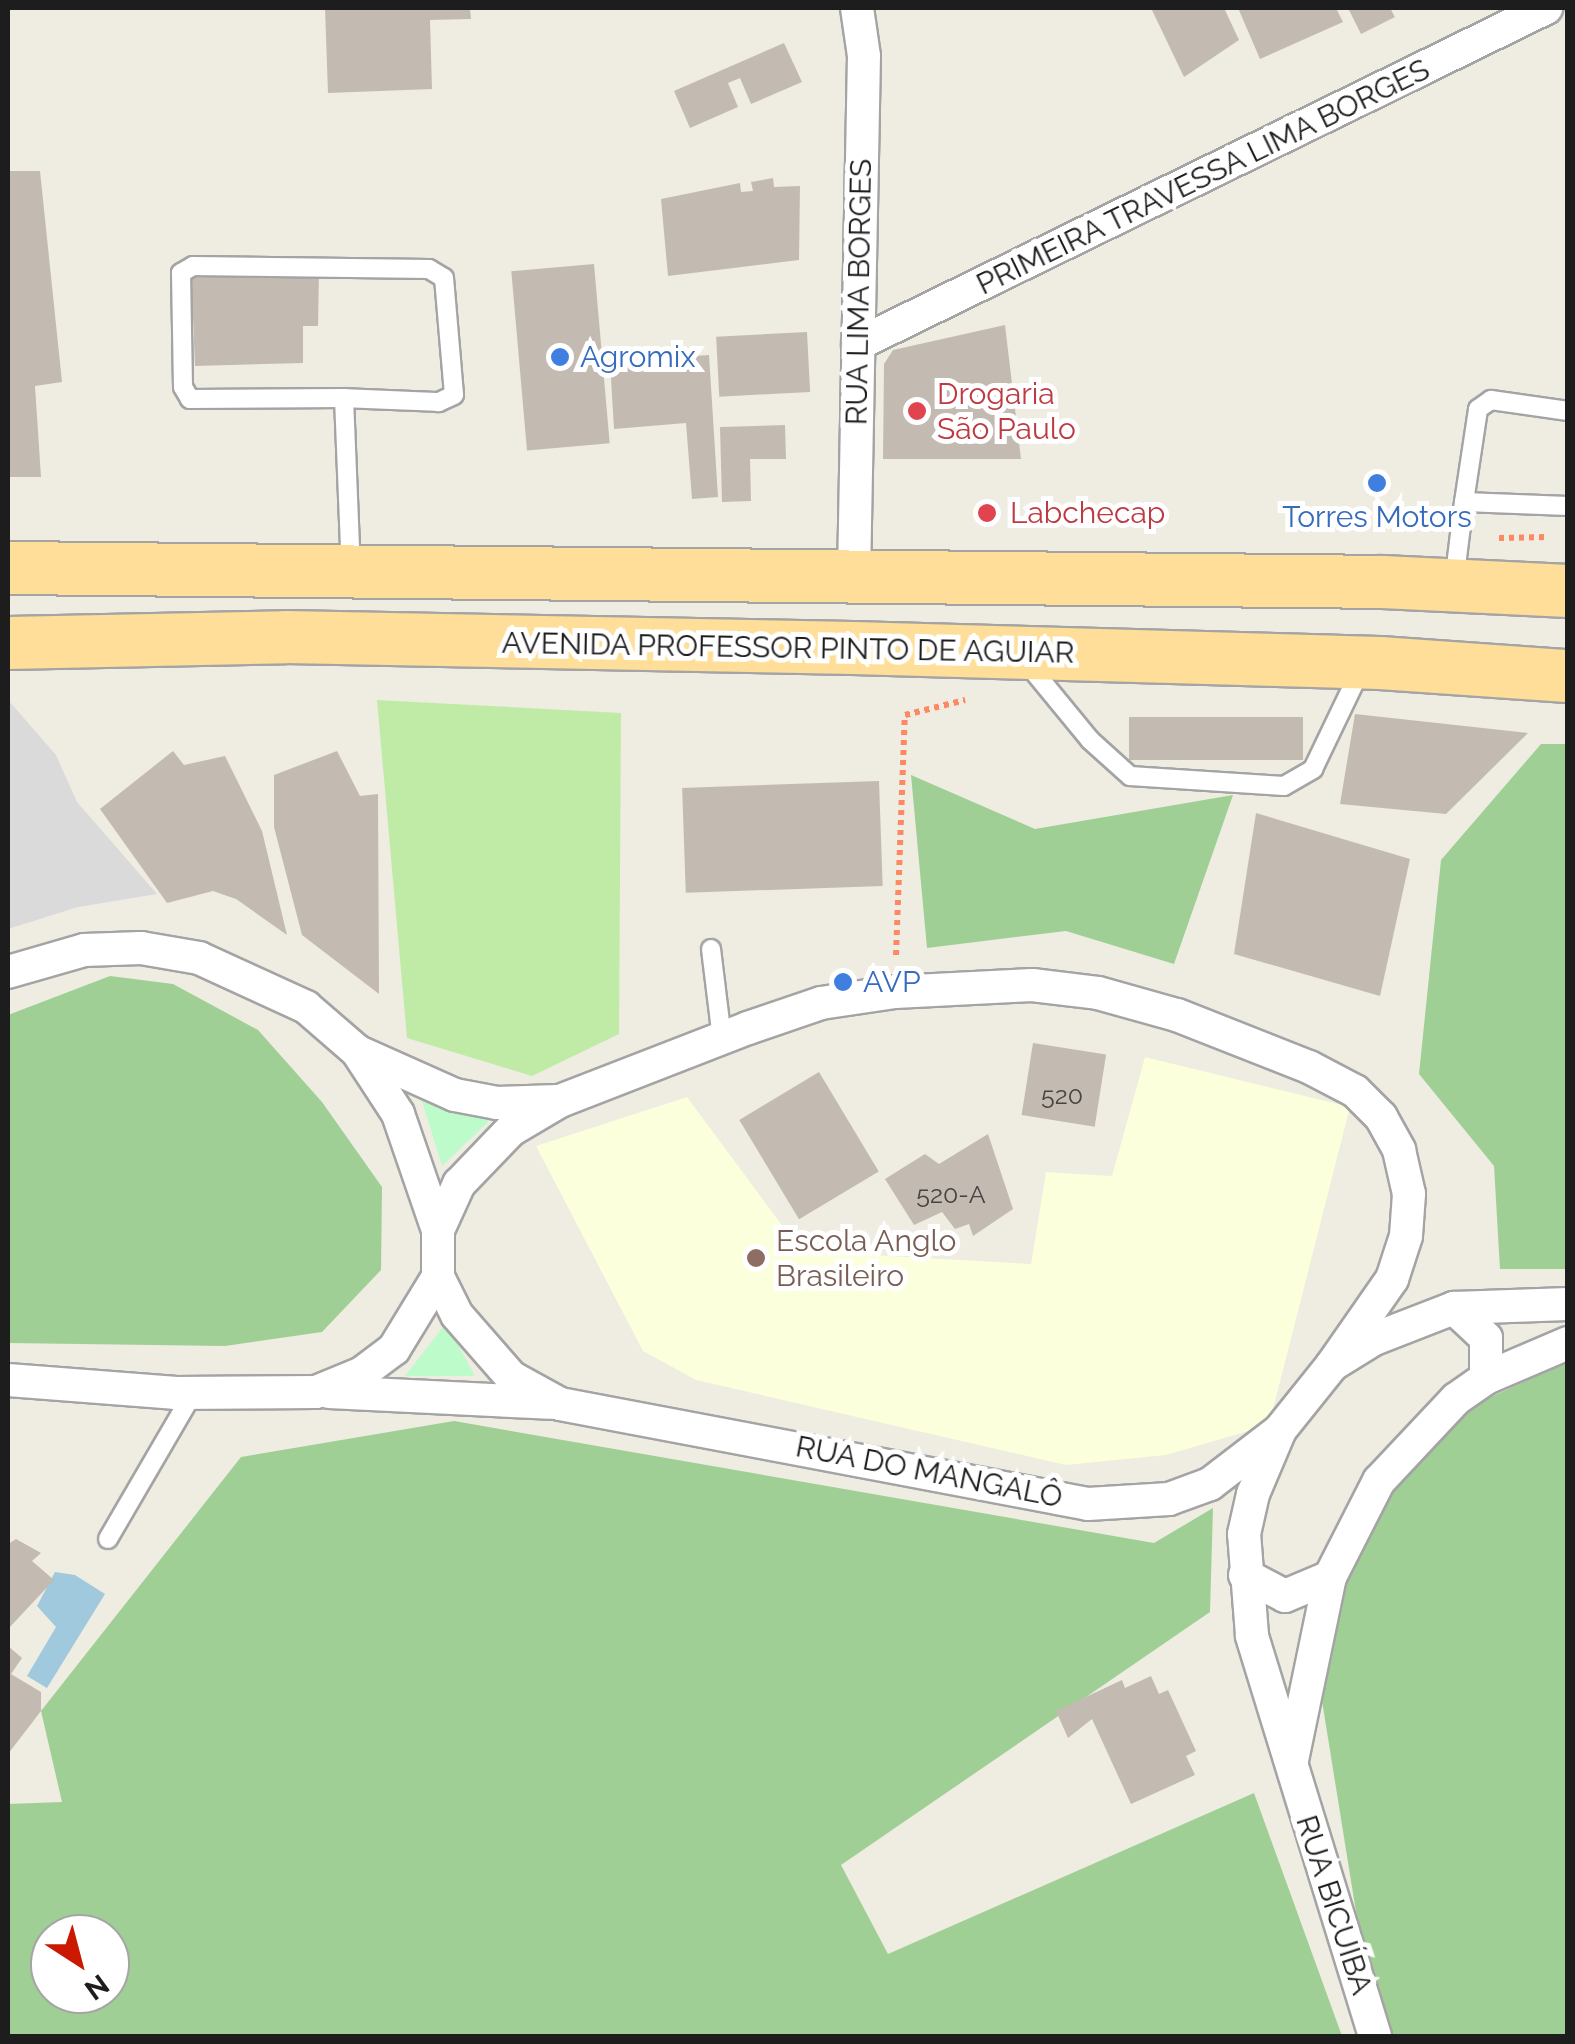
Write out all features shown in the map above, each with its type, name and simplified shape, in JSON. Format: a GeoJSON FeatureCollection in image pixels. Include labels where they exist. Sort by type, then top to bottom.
{"type":"FeatureCollection","features":[{"type":"Feature","properties":{"kind":"main road"},"geometry":{"type":"LineString","coordinates":[[8,568],[854,576],[1568,591]]}},
{"type":"Feature","properties":{"kind":"main road","name":"AVENIDA PROFESSOR PINTO DE AGUIAR"},"geometry":{"type":"LineString","coordinates":[[8,644],[286,637],[1364,663],[1568,676]]}},
{"type":"Feature","properties":{"kind":"street","name":"PRIMEIRA TRAVESSA LIMA BORGES"},"geometry":{"type":"LineString","coordinates":[[858,344],[1546,8]]}},
{"type":"Feature","properties":{"kind":"street","name":"RUA LIMA BORGES"},"geometry":{"type":"LineString","coordinates":[[854,576],[867,10]]}},
{"type":"Feature","properties":{"kind":"street"},"geometry":{"type":"LineString","coordinates":[[8,972],[84,950],[141,948],[199,958],[306,1008],[357,1051],[454,1095],[497,1103],[560,1101]]}},
{"type":"Feature","properties":{"kind":"street"},"geometry":{"type":"LineString","coordinates":[[438,1230],[459,1184],[482,1155],[560,1101],[821,1003],[895,992],[1032,985],[1098,993],[1252,1042],[1354,1091],[1381,1117],[1399,1150],[1410,1194],[1407,1222],[1392,1279],[1332,1366]]}},
{"type":"Feature","properties":{"kind":"street"},"geometry":{"type":"LineString","coordinates":[[357,1051],[398,1114],[438,1230],[438,1278]]}},
{"type":"Feature","properties":{"kind":"street","name":"RUA DO MANGALÔ"},"geometry":{"type":"LineString","coordinates":[[316,1392],[362,1373],[394,1349],[438,1278],[482,1350],[560,1404]]}},
{"type":"Feature","properties":{"kind":"street","name":"RUA BICUÍBA"},"geometry":{"type":"LineString","coordinates":[[1376,2036],[1352,1946],[1290,1774],[1252,1635],[1244,1575],[1244,1534],[1280,1430],[1332,1366],[1412,1320],[1454,1308],[1568,1304]]}},
{"type":"Feature","properties":{"kind":"street"},"geometry":{"type":"LineString","coordinates":[[1454,1308],[1486,1338],[1486,1378]]}},
{"type":"Feature","properties":{"kind":"street","name":"RUA BICUÍBA"},"geometry":{"type":"LineString","coordinates":[[1290,1774],[1330,1578],[1379,1481],[1416,1436],[1486,1378],[1568,1343]]}},
{"type":"Feature","properties":{"kind":"street","name":"RUA DO MANGALÔ"},"geometry":{"type":"LineString","coordinates":[[8,1380],[193,1393],[316,1392],[560,1404],[1088,1504],[1169,1499],[1210,1484],[1280,1430]]}},
{"type":"Feature","properties":{"kind":"street"},"geometry":{"type":"LineString","coordinates":[[1244,1575],[1285,1596],[1330,1578]]}},
{"type":"Feature","properties":{"kind":"lane"},"geometry":{"type":"LineString","coordinates":[[193,266],[438,273],[448,288],[454,394],[439,402],[344,398],[190,399],[183,387],[181,272],[193,266]]}},
{"type":"Feature","properties":{"kind":"lane"},"geometry":{"type":"LineString","coordinates":[[344,398],[351,570]]}},
{"type":"Feature","properties":{"kind":"lane"},"geometry":{"type":"LineString","coordinates":[[1454,586],[1478,409],[1491,400],[1568,410]]}},
{"type":"Feature","properties":{"kind":"lane"},"geometry":{"type":"LineString","coordinates":[[1464,502],[1568,506]]}},
{"type":"Feature","properties":{"kind":"lane"},"geometry":{"type":"LineString","coordinates":[[1020,654],[1090,740],[1130,776],[1284,786],[1313,768],[1364,663]]}},
{"type":"Feature","properties":{"kind":"lane"},"geometry":{"type":"LineString","coordinates":[[711,949],[722,1039]]}},
{"type":"Feature","properties":{"kind":"lane"},"geometry":{"type":"LineString","coordinates":[[108,1538],[193,1393]]}},
{"type":"Feature","properties":{"kind":"path"},"geometry":{"type":"LineString","coordinates":[[895,992],[905,715],[982,696]]}},
{"type":"Feature","properties":{"kind":"shaded area"},"geometry":{"type":"Polygon","coordinates":[[[8,700],[56,755],[77,802],[157,894],[78,907],[8,929],[8,700]]]}},
{"type":"Feature","properties":{"kind":"shaded area","name":"Escola Anglo Brasileiro"},"geometry":{"type":"Polygon","coordinates":[[[1145,1057],[1350,1107],[1269,1425],[1166,1455],[1066,1465],[696,1380],[643,1351],[536,1146],[687,1097],[801,1251],[1031,1264],[1046,1172],[1112,1176],[1145,1057]]]}},
{"type":"Feature","properties":{"kind":"green space"},"geometry":{"type":"Polygon","coordinates":[[[377,700],[621,713],[619,1034],[532,1076],[407,1038],[377,700]]]}},
{"type":"Feature","properties":{"kind":"green space"},"geometry":{"type":"Polygon","coordinates":[[[1541,744],[1567,744],[1567,1269],[1500,1269],[1494,1166],[1419,1074],[1441,860],[1541,744]]]}},
{"type":"Feature","properties":{"kind":"green space"},"geometry":{"type":"Polygon","coordinates":[[[911,775],[1035,829],[1233,795],[1174,964],[1066,931],[927,948],[911,775]]]}},
{"type":"Feature","properties":{"kind":"green space"},"geometry":{"type":"Polygon","coordinates":[[[110,976],[173,984],[258,1030],[322,1102],[382,1187],[381,1270],[322,1332],[225,1346],[8,1343],[8,1015],[110,976]]]}},
{"type":"Feature","properties":{"kind":"green space"},"geometry":{"type":"Polygon","coordinates":[[[422,1101],[492,1118],[442,1166],[422,1101]]]}},
{"type":"Feature","properties":{"kind":"green space"},"geometry":{"type":"Polygon","coordinates":[[[446,1323],[475,1376],[405,1376],[446,1323]]]}},
{"type":"Feature","properties":{"kind":"green space"},"geometry":{"type":"Polygon","coordinates":[[[1567,1362],[1567,2036],[1376,2036],[1318,1676],[1346,1564],[1394,1472],[1469,1407],[1567,1362]]]}},
{"type":"Feature","properties":{"kind":"green space"},"geometry":{"type":"Polygon","coordinates":[[[454,1421],[1154,1543],[1213,1508],[1210,1612],[841,1865],[888,1954],[1254,1793],[1342,2036],[8,2036],[8,1804],[62,1802],[41,1711],[241,1457],[454,1421]]]}},
{"type":"Feature","properties":{"kind":"water"},"geometry":{"type":"Polygon","coordinates":[[[55,1572],[75,1575],[105,1594],[47,1688],[27,1676],[56,1627],[37,1606],[55,1572]]]}},
{"type":"Feature","properties":{"kind":"building"},"geometry":{"type":"Polygon","coordinates":[[[325,8],[470,8],[471,19],[430,20],[432,89],[328,93],[325,8]]]}},
{"type":"Feature","properties":{"kind":"building"},"geometry":{"type":"Polygon","coordinates":[[[1151,8],[1224,8],[1239,40],[1184,77],[1151,8]]]}},
{"type":"Feature","properties":{"kind":"building"},"geometry":{"type":"Polygon","coordinates":[[[1238,8],[1336,8],[1343,22],[1260,59],[1238,8]]]}},
{"type":"Feature","properties":{"kind":"building"},"geometry":{"type":"Polygon","coordinates":[[[1348,8],[1390,8],[1395,17],[1361,34],[1348,8]]]}},
{"type":"Feature","properties":{"kind":"building"},"geometry":{"type":"Polygon","coordinates":[[[784,43],[802,82],[751,104],[740,78],[728,83],[738,107],[690,128],[674,91],[784,43]]]}},
{"type":"Feature","properties":{"kind":"building"},"geometry":{"type":"Polygon","coordinates":[[[8,171],[40,171],[62,382],[35,386],[41,477],[8,477],[8,171]]]}},
{"type":"Feature","properties":{"kind":"building"},"geometry":{"type":"Polygon","coordinates":[[[773,178],[774,187],[800,186],[799,260],[668,276],[661,199],[740,183],[741,192],[753,191],[751,182],[773,178]]]}},
{"type":"Feature","properties":{"kind":"building","name":"Agromix"},"geometry":{"type":"Polygon","coordinates":[[[594,264],[610,443],[527,451],[511,271],[594,264]]]}},
{"type":"Feature","properties":{"kind":"building"},"geometry":{"type":"Polygon","coordinates":[[[191,271],[319,272],[318,326],[303,326],[303,363],[195,366],[191,271]]]}},
{"type":"Feature","properties":{"kind":"building"},"geometry":{"type":"Polygon","coordinates":[[[1005,325],[1021,459],[883,459],[884,364],[893,350],[1005,325]]]}},
{"type":"Feature","properties":{"kind":"building"},"geometry":{"type":"Polygon","coordinates":[[[807,332],[810,392],[719,397],[716,337],[807,332]]]}},
{"type":"Feature","properties":{"kind":"building"},"geometry":{"type":"Polygon","coordinates":[[[709,355],[718,497],[692,499],[686,423],[614,429],[610,362],[709,355]]]}},
{"type":"Feature","properties":{"kind":"building"},"geometry":{"type":"Polygon","coordinates":[[[785,425],[786,459],[750,459],[751,501],[722,502],[720,427],[785,425]]]}},
{"type":"Feature","properties":{"kind":"building"},"geometry":{"type":"Polygon","coordinates":[[[1355,714],[1528,733],[1446,814],[1340,804],[1355,714]]]}},
{"type":"Feature","properties":{"kind":"building"},"geometry":{"type":"Polygon","coordinates":[[[1129,717],[1303,717],[1303,760],[1129,760],[1129,717]]]}},
{"type":"Feature","properties":{"kind":"building"},"geometry":{"type":"Polygon","coordinates":[[[173,751],[184,765],[225,756],[262,831],[287,935],[236,899],[213,891],[167,903],[100,809],[173,751]]]}},
{"type":"Feature","properties":{"kind":"building"},"geometry":{"type":"Polygon","coordinates":[[[337,751],[360,796],[378,794],[379,994],[302,935],[274,827],[274,775],[337,751]]]}},
{"type":"Feature","properties":{"kind":"building"},"geometry":{"type":"Polygon","coordinates":[[[879,781],[883,886],[686,893],[682,788],[879,781]]]}},
{"type":"Feature","properties":{"kind":"building"},"geometry":{"type":"Polygon","coordinates":[[[1256,813],[1410,859],[1380,996],[1234,954],[1256,813]]]}},
{"type":"Feature","properties":{"kind":"building"},"geometry":{"type":"Polygon","coordinates":[[[1033,1043],[1106,1055],[1095,1127],[1022,1115],[1033,1043]]]}},
{"type":"Feature","properties":{"kind":"building"},"geometry":{"type":"Polygon","coordinates":[[[819,1072],[879,1171],[799,1219],[739,1120],[819,1072]]]}},
{"type":"Feature","properties":{"kind":"building"},"geometry":{"type":"Polygon","coordinates":[[[988,1134],[1013,1209],[973,1236],[969,1224],[955,1229],[942,1212],[914,1225],[885,1179],[925,1154],[939,1164],[988,1134]]]}},
{"type":"Feature","properties":{"kind":"building"},"geometry":{"type":"Polygon","coordinates":[[[16,1539],[41,1553],[32,1561],[54,1580],[8,1629],[8,1544],[16,1539]]]}},
{"type":"Feature","properties":{"kind":"building"},"geometry":{"type":"Polygon","coordinates":[[[8,1646],[22,1658],[11,1674],[41,1692],[41,1711],[8,1754],[8,1646]]]}},
{"type":"Feature","properties":{"kind":"building"},"geometry":{"type":"Polygon","coordinates":[[[1151,1676],[1159,1694],[1168,1690],[1196,1751],[1186,1756],[1195,1775],[1131,1804],[1092,1719],[1068,1738],[1056,1711],[1122,1680],[1125,1688],[1151,1676]]]}},
{"type":"Feature","properties":{"kind":"place","name":"Agromix"},"geometry":{"type":"Point","coordinates":[560,357]}},
{"type":"Feature","properties":{"kind":"place","name":"Drogaria São Paulo"},"geometry":{"type":"Point","coordinates":[917,411]}},
{"type":"Feature","properties":{"kind":"place","name":"Torres Motors"},"geometry":{"type":"Point","coordinates":[1377,483]}},
{"type":"Feature","properties":{"kind":"place","name":"Labchecap"},"geometry":{"type":"Point","coordinates":[987,513]}},
{"type":"Feature","properties":{"kind":"place","name":"AVP"},"geometry":{"type":"Point","coordinates":[843,982]}},
{"type":"Feature","properties":{"kind":"place","name":"Escola Anglo Brasileiro"},"geometry":{"type":"Point","coordinates":[756,1258]}}]}
